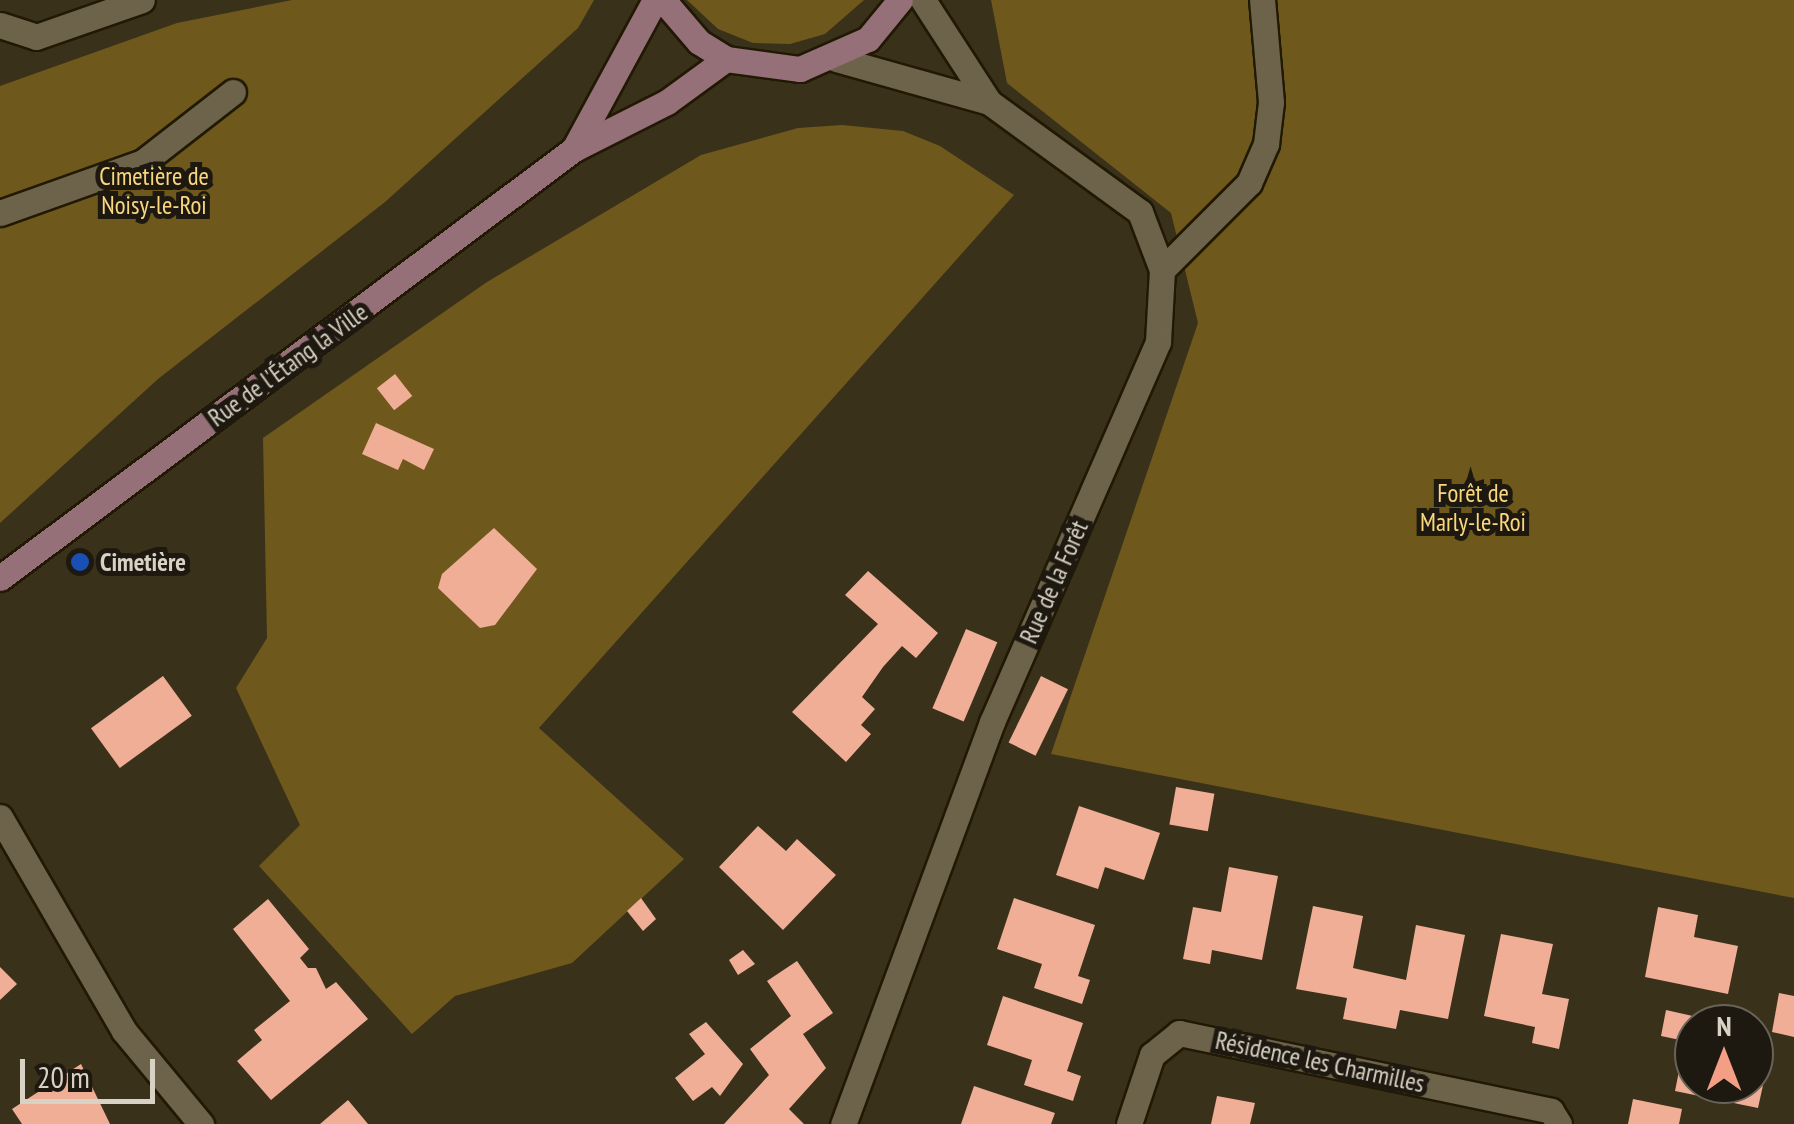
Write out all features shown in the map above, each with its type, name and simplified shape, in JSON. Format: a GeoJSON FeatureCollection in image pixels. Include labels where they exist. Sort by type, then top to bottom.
{"type":"FeatureCollection","features":[{"type":"Feature","properties":{"kind":"street"},"geometry":{"type":"LineString","coordinates":[[0,26],[36,37],[142,0]]}},
{"type":"Feature","properties":{"kind":"street","name":"Rue de l'Étang la Ville"},"geometry":{"type":"LineString","coordinates":[[574,149],[655,0]]}},
{"type":"Feature","properties":{"kind":"street"},"geometry":{"type":"LineString","coordinates":[[664,0],[699,42],[726,59],[800,69],[836,59],[868,39],[900,0]]}},
{"type":"Feature","properties":{"kind":"street","name":"Rue de la Forêt"},"geometry":{"type":"LineString","coordinates":[[923,0],[989,102]]}},
{"type":"Feature","properties":{"kind":"street"},"geometry":{"type":"LineString","coordinates":[[1162,270],[1248,183],[1266,144],[1271,102],[1262,0]]}},
{"type":"Feature","properties":{"kind":"street","name":"Rue de l'Étang la Ville"},"geometry":{"type":"LineString","coordinates":[[0,578],[574,149],[666,102],[726,59]]}},
{"type":"Feature","properties":{"kind":"street","name":"Rue de la Forêt"},"geometry":{"type":"LineString","coordinates":[[836,59],[989,102],[1140,212],[1162,270],[1158,342],[992,722],[842,1124]]}},
{"type":"Feature","properties":{"kind":"street"},"geometry":{"type":"LineString","coordinates":[[0,214],[142,162],[233,92]]}},
{"type":"Feature","properties":{"kind":"street"},"geometry":{"type":"LineString","coordinates":[[0,817],[124,1030],[201,1124]]}},
{"type":"Feature","properties":{"kind":"street","name":"Résidence les Charmilles"},"geometry":{"type":"LineString","coordinates":[[1128,1124],[1152,1054],[1179,1033],[1551,1111],[1558,1124]]}},
{"type":"Feature","properties":{"kind":"green space","name":"Cimetière de Noisy-le-Roi"},"geometry":{"type":"Polygon","coordinates":[[[292,0],[594,0],[578,28],[385,202],[158,379],[0,523],[0,86],[177,23],[292,0]]]}},
{"type":"Feature","properties":{"kind":"green space"},"geometry":{"type":"Polygon","coordinates":[[[687,0],[864,0],[825,34],[790,44],[753,43],[718,29],[687,0]]]}},
{"type":"Feature","properties":{"kind":"green space","name":"Forêt de Marly-le-Roi"},"geometry":{"type":"Polygon","coordinates":[[[991,0],[1794,0],[1794,898],[1051,754],[1198,323],[1171,213],[1007,83],[991,0]]]}},
{"type":"Feature","properties":{"kind":"green space"},"geometry":{"type":"Polygon","coordinates":[[[842,125],[903,131],[940,146],[1014,195],[539,728],[684,859],[572,963],[455,996],[412,1034],[259,866],[300,825],[236,688],[267,638],[263,438],[487,282],[701,155],[798,128],[842,125]]]}},
{"type":"Feature","properties":{"kind":"building"},"geometry":{"type":"Polygon","coordinates":[[[395,374],[412,396],[394,410],[377,388],[395,374]]]}},
{"type":"Feature","properties":{"kind":"building"},"geometry":{"type":"Polygon","coordinates":[[[376,423],[434,449],[424,470],[403,459],[398,470],[362,454],[376,423]]]}},
{"type":"Feature","properties":{"kind":"building"},"geometry":{"type":"Polygon","coordinates":[[[494,528],[537,569],[495,625],[480,628],[438,588],[442,574],[494,528]]]}},
{"type":"Feature","properties":{"kind":"building"},"geometry":{"type":"Polygon","coordinates":[[[868,571],[938,633],[916,658],[902,646],[883,667],[862,697],[875,709],[861,725],[871,734],[846,762],[792,712],[878,624],[845,595],[868,571]]]}},
{"type":"Feature","properties":{"kind":"building"},"geometry":{"type":"Polygon","coordinates":[[[966,629],[997,642],[964,721],[932,708],[966,629]]]}},
{"type":"Feature","properties":{"kind":"building"},"geometry":{"type":"Polygon","coordinates":[[[163,676],[192,716],[120,768],[91,728],[163,676]]]}},
{"type":"Feature","properties":{"kind":"building"},"geometry":{"type":"Polygon","coordinates":[[[1041,676],[1068,689],[1036,756],[1009,743],[1041,676]]]}},
{"type":"Feature","properties":{"kind":"building"},"geometry":{"type":"Polygon","coordinates":[[[1176,787],[1214,794],[1208,831],[1169,824],[1176,787]]]}},
{"type":"Feature","properties":{"kind":"building"},"geometry":{"type":"Polygon","coordinates":[[[1079,806],[1160,833],[1144,880],[1105,867],[1098,889],[1056,875],[1079,806]]]}},
{"type":"Feature","properties":{"kind":"building"},"geometry":{"type":"Polygon","coordinates":[[[758,826],[786,851],[797,839],[836,875],[783,930],[719,867],[758,826]]]}},
{"type":"Feature","properties":{"kind":"building"},"geometry":{"type":"Polygon","coordinates":[[[1229,867],[1278,876],[1262,960],[1212,950],[1210,964],[1183,959],[1193,907],[1221,912],[1229,867]]]}},
{"type":"Feature","properties":{"kind":"building"},"geometry":{"type":"Polygon","coordinates":[[[641,898],[656,919],[643,931],[627,911],[641,898]]]}},
{"type":"Feature","properties":{"kind":"building"},"geometry":{"type":"Polygon","coordinates":[[[1014,898],[1095,925],[1078,976],[1090,980],[1082,1004],[1034,988],[1042,964],[997,949],[1014,898]]]}},
{"type":"Feature","properties":{"kind":"building"},"geometry":{"type":"Polygon","coordinates":[[[268,899],[309,949],[300,958],[308,968],[316,968],[326,989],[336,982],[368,1019],[271,1100],[237,1061],[262,1040],[254,1030],[290,1001],[233,929],[268,899]]]}},
{"type":"Feature","properties":{"kind":"building"},"geometry":{"type":"Polygon","coordinates":[[[1313,906],[1363,916],[1353,968],[1406,980],[1416,925],[1465,935],[1448,1019],[1400,1010],[1396,1029],[1343,1019],[1347,998],[1296,989],[1313,906]]]}},
{"type":"Feature","properties":{"kind":"building"},"geometry":{"type":"Polygon","coordinates":[[[1658,907],[1698,915],[1694,937],[1738,946],[1728,994],[1645,977],[1658,907]]]}},
{"type":"Feature","properties":{"kind":"building"},"geometry":{"type":"Polygon","coordinates":[[[1501,934],[1553,944],[1542,994],[1569,999],[1559,1049],[1532,1043],[1535,1027],[1484,1016],[1501,934]]]}},
{"type":"Feature","properties":{"kind":"building"},"geometry":{"type":"Polygon","coordinates":[[[743,950],[755,964],[738,975],[729,960],[743,950]]]}},
{"type":"Feature","properties":{"kind":"building"},"geometry":{"type":"Polygon","coordinates":[[[797,961],[833,1013],[803,1034],[826,1068],[789,1109],[804,1124],[724,1124],[769,1075],[750,1049],[791,1016],[767,981],[797,961]]]}},
{"type":"Feature","properties":{"kind":"building"},"geometry":{"type":"Polygon","coordinates":[[[0,967],[17,984],[0,1000],[0,967]]]}},
{"type":"Feature","properties":{"kind":"building"},"geometry":{"type":"Polygon","coordinates":[[[1779,993],[1794,996],[1794,1037],[1774,1032],[1779,993]]]}},
{"type":"Feature","properties":{"kind":"building"},"geometry":{"type":"Polygon","coordinates":[[[1003,996],[1083,1023],[1067,1071],[1081,1076],[1073,1101],[1024,1085],[1032,1060],[987,1045],[1003,996]]]}},
{"type":"Feature","properties":{"kind":"building"},"geometry":{"type":"Polygon","coordinates":[[[1666,1010],[1674,1012],[1674,1039],[1661,1036],[1666,1010]]]}},
{"type":"Feature","properties":{"kind":"building"},"geometry":{"type":"Polygon","coordinates":[[[706,1022],[743,1064],[720,1096],[712,1087],[693,1101],[675,1078],[705,1054],[689,1034],[706,1022]]]}},
{"type":"Feature","properties":{"kind":"building"},"geometry":{"type":"Polygon","coordinates":[[[81,1064],[110,1124],[22,1124],[12,1109],[81,1064]]]}},
{"type":"Feature","properties":{"kind":"building"},"geometry":{"type":"Polygon","coordinates":[[[974,1086],[1055,1113],[1051,1124],[961,1124],[974,1086]]]}},
{"type":"Feature","properties":{"kind":"building"},"geometry":{"type":"Polygon","coordinates":[[[1217,1096],[1255,1103],[1250,1124],[1211,1124],[1217,1096]]]}},
{"type":"Feature","properties":{"kind":"building"},"geometry":{"type":"Polygon","coordinates":[[[1633,1099],[1682,1109],[1679,1124],[1628,1124],[1633,1099]]]}},
{"type":"Feature","properties":{"kind":"building"},"geometry":{"type":"Polygon","coordinates":[[[348,1100],[368,1124],[320,1124],[348,1100]]]}},
{"type":"Feature","properties":{"kind":"place","name":"Cimetière"},"geometry":{"type":"Point","coordinates":[80,562]}}]}
